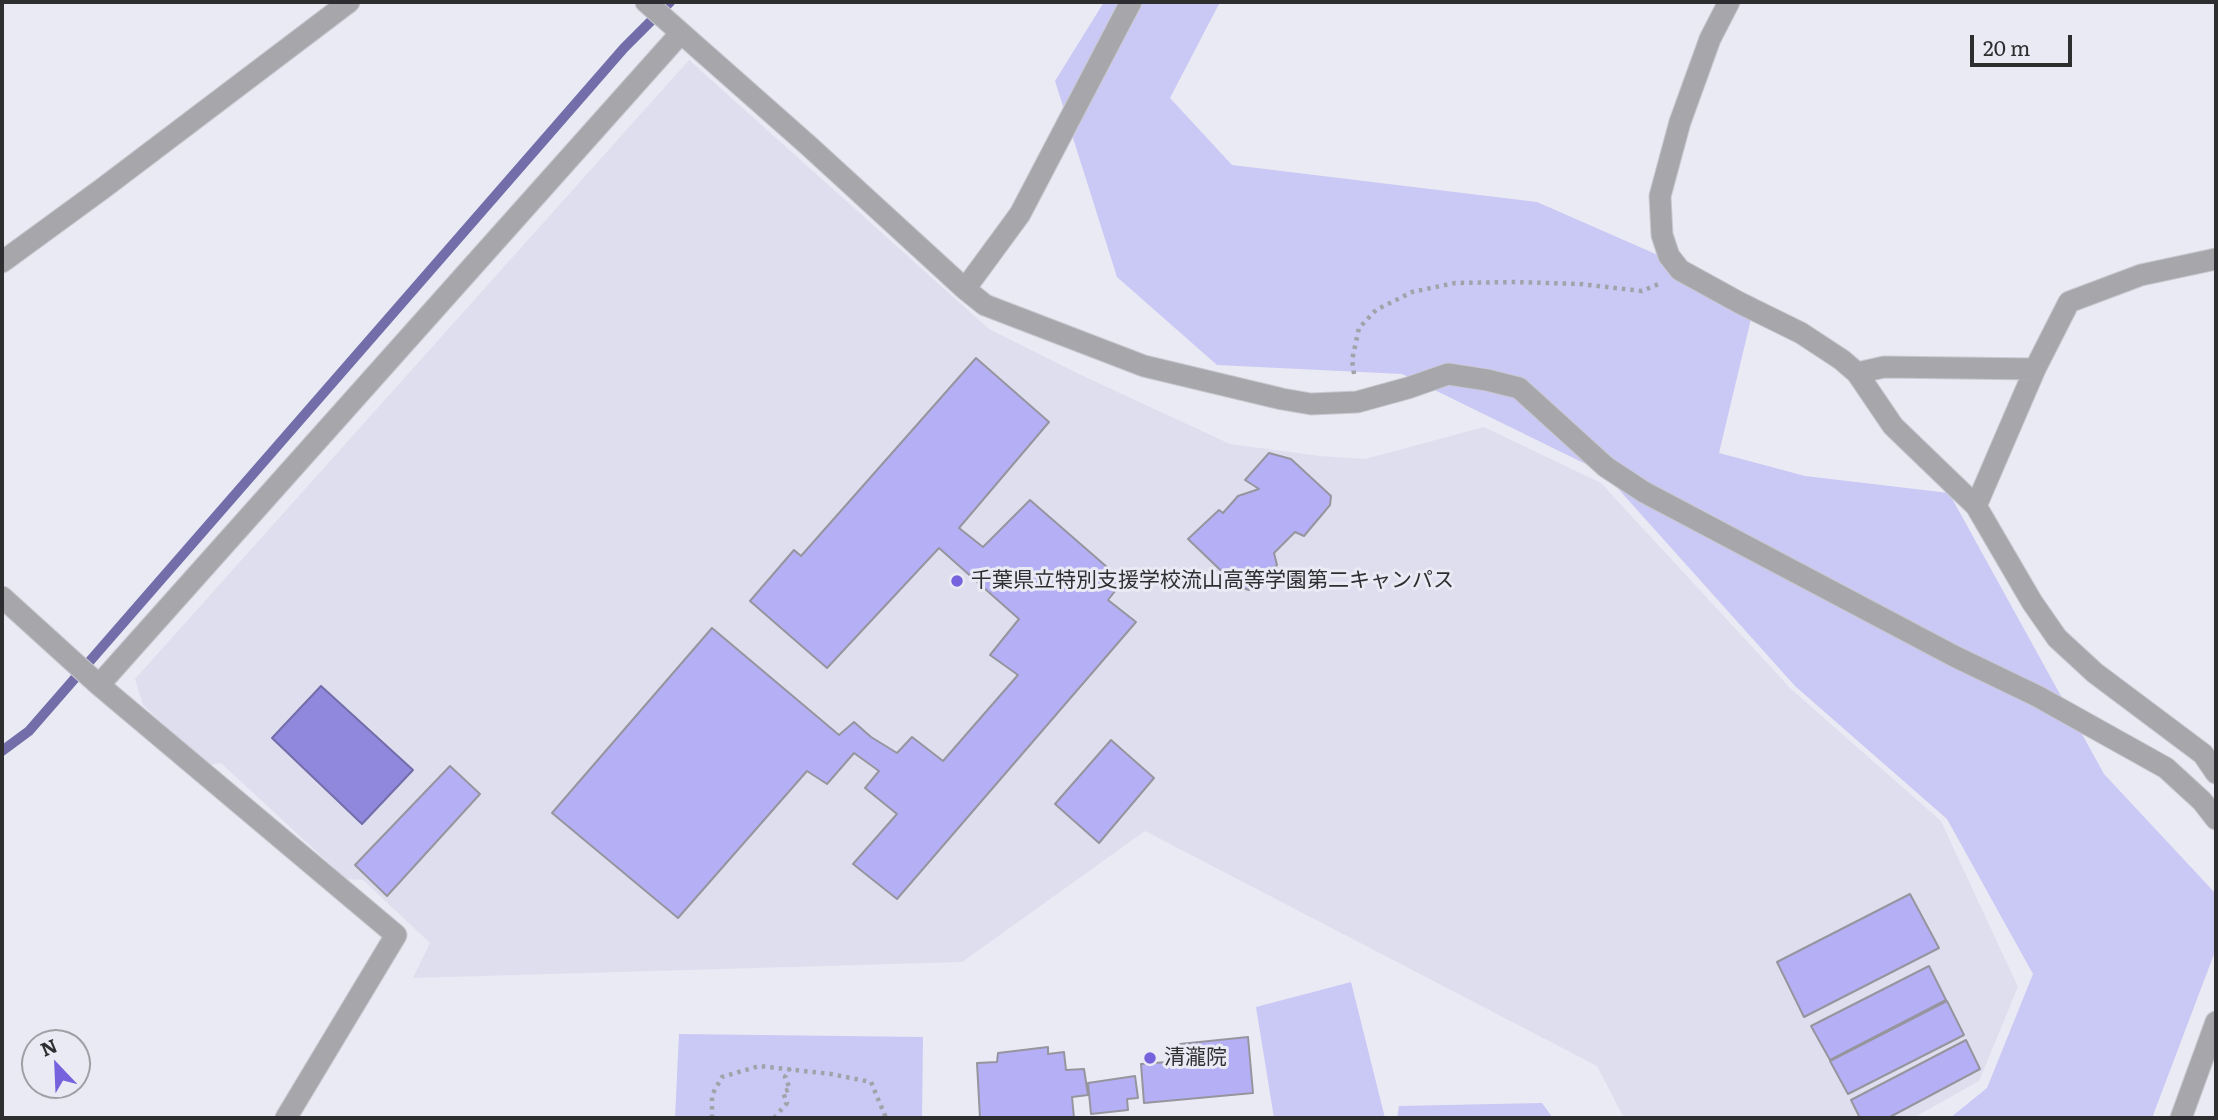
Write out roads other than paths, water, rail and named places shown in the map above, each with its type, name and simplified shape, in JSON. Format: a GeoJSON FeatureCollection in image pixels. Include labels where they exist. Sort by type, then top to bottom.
{"type":"FeatureCollection","features":[{"type":"Feature","properties":{"kind":"street"},"geometry":{"type":"LineString","coordinates":[[2,262],[349,2]]}},
{"type":"Feature","properties":{"kind":"street"},"geometry":{"type":"LineString","coordinates":[[646,2],[985,305],[1144,366],[1311,404],[1357,402],[1448,374],[1519,388],[1605,467],[1644,492],[1954,656],[2037,696],[2166,768],[2202,801],[2216,819]]}},
{"type":"Feature","properties":{"kind":"street"},"geometry":{"type":"LineString","coordinates":[[965,289],[1020,214],[1131,2]]}},
{"type":"Feature","properties":{"kind":"street"},"geometry":{"type":"LineString","coordinates":[[1729,2],[1710,39],[1680,122],[1660,196],[1662,235],[1669,256],[1680,270],[1801,333],[1857,373],[1894,426],[1976,506],[2032,602],[2057,638],[2095,673],[2203,754],[2216,773]]}},
{"type":"Feature","properties":{"kind":"street"},"geometry":{"type":"LineString","coordinates":[[94,680],[675,28]]}},
{"type":"Feature","properties":{"kind":"street"},"geometry":{"type":"LineString","coordinates":[[1976,506],[2035,369],[2069,302],[2141,275],[2216,259]]}},
{"type":"Feature","properties":{"kind":"street"},"geometry":{"type":"LineString","coordinates":[[1857,373],[1884,367],[2035,369]]}},
{"type":"Feature","properties":{"kind":"street"},"geometry":{"type":"LineString","coordinates":[[2,597],[94,680],[396,935],[286,1118]]}},
{"type":"Feature","properties":{"kind":"street"},"geometry":{"type":"LineString","coordinates":[[2181,1118],[2216,1022]]}},
{"type":"Feature","properties":{"kind":"waterway"},"geometry":{"type":"LineString","coordinates":[[2,751],[29,731],[624,48],[670,2]]}},
{"type":"Feature","properties":{"kind":"place","name":"千葉県立特別支援学校流山高等学園第二キャンパス"},"geometry":{"type":"Point","coordinates":[957,581]}},
{"type":"Feature","properties":{"kind":"place","name":"清瀧院"},"geometry":{"type":"Point","coordinates":[1150,1058]}}]}
